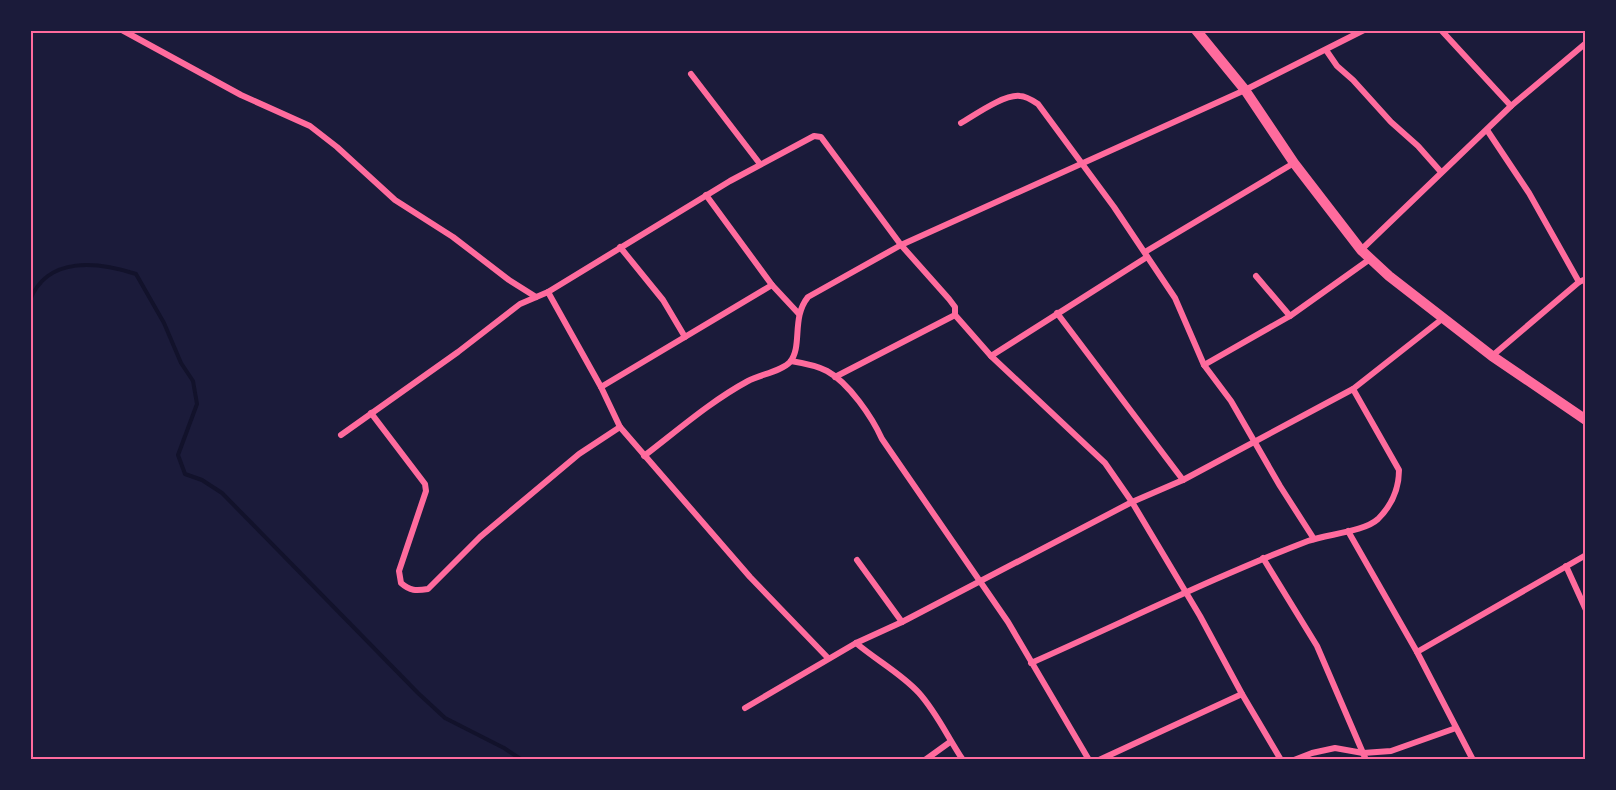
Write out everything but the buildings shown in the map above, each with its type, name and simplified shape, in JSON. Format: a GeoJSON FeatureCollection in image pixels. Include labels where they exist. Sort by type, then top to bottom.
{"type":"FeatureCollection","features":[{"type":"Feature","properties":{"kind":"main road"},"geometry":{"type":"LineString","coordinates":[[1196,30],[1245,90],[1294,164],[1361,250],[1442,318],[1492,356],[1586,420]]}},
{"type":"Feature","properties":{"kind":"street"},"geometry":{"type":"LineString","coordinates":[[122,30],[241,95],[310,126],[337,147],[395,200],[453,237],[509,280],[536,297]]}},
{"type":"Feature","properties":{"kind":"street"},"geometry":{"type":"LineString","coordinates":[[644,456],[727,393],[750,380],[787,365],[794,352],[799,314],[808,297],[902,245],[1245,90],[1364,30]]}},
{"type":"Feature","properties":{"kind":"street"},"geometry":{"type":"LineString","coordinates":[[1441,30],[1510,106]]}},
{"type":"Feature","properties":{"kind":"street"},"geometry":{"type":"LineString","coordinates":[[1361,250],[1372,242],[1510,106],[1586,43]]}},
{"type":"Feature","properties":{"kind":"street"},"geometry":{"type":"LineString","coordinates":[[1326,50],[1337,66],[1441,172]]}},
{"type":"Feature","properties":{"kind":"street"},"geometry":{"type":"LineString","coordinates":[[691,74],[760,164]]}},
{"type":"Feature","properties":{"kind":"street"},"geometry":{"type":"LineString","coordinates":[[961,123],[1007,98],[1019,95],[1038,104],[1175,298],[1204,365],[1231,401],[1280,486],[1314,539]]}},
{"type":"Feature","properties":{"kind":"street"},"geometry":{"type":"LineString","coordinates":[[1487,130],[1583,280],[1492,356]]}},
{"type":"Feature","properties":{"kind":"street"},"geometry":{"type":"LineString","coordinates":[[340,435],[458,352],[520,304],[548,292],[760,164],[814,136],[821,137],[902,245],[949,299],[954,307],[955,315],[991,356],[1105,463],[1132,502],[1200,616],[1281,760]]}},
{"type":"Feature","properties":{"kind":"street"},"geometry":{"type":"LineString","coordinates":[[991,356],[1146,254],[1294,164]]}},
{"type":"Feature","properties":{"kind":"street"},"geometry":{"type":"LineString","coordinates":[[706,195],[772,285],[799,314]]}},
{"type":"Feature","properties":{"kind":"street"},"geometry":{"type":"LineString","coordinates":[[620,247],[663,300],[685,337]]}},
{"type":"Feature","properties":{"kind":"street"},"geometry":{"type":"LineString","coordinates":[[1204,365],[1290,316],[1370,259]]}},
{"type":"Feature","properties":{"kind":"street"},"geometry":{"type":"LineString","coordinates":[[1256,276],[1290,316]]}},
{"type":"Feature","properties":{"kind":"street"},"geometry":{"type":"LineString","coordinates":[[601,387],[772,285]]}},
{"type":"Feature","properties":{"kind":"street"},"geometry":{"type":"LineString","coordinates":[[548,292],[601,387],[620,427],[750,577],[828,658]]}},
{"type":"Feature","properties":{"kind":"street"},"geometry":{"type":"LineString","coordinates":[[1057,313],[1183,480]]}},
{"type":"Feature","properties":{"kind":"street"},"geometry":{"type":"LineString","coordinates":[[835,377],[955,315]]}},
{"type":"Feature","properties":{"kind":"street"},"geometry":{"type":"LineString","coordinates":[[745,708],[856,643],[902,622],[1132,502],[1183,480],[1353,389],[1442,318]]}},
{"type":"Feature","properties":{"kind":"street"},"geometry":{"type":"LineString","coordinates":[[791,361],[818,367],[835,377],[873,419],[882,439],[1008,622],[1089,760]]}},
{"type":"Feature","properties":{"kind":"street"},"geometry":{"type":"LineString","coordinates":[[1031,663],[1263,558],[1314,539],[1348,531],[1377,520],[1393,499],[1399,485],[1399,470],[1353,389]]}},
{"type":"Feature","properties":{"kind":"street"},"geometry":{"type":"LineString","coordinates":[[371,413],[425,484],[426,491],[399,571],[401,582],[412,590],[419,591],[428,589],[480,537],[579,454],[620,427]]}},
{"type":"Feature","properties":{"kind":"street"},"geometry":{"type":"LineString","coordinates":[[1348,531],[1417,652],[1473,760]]}},
{"type":"Feature","properties":{"kind":"street"},"geometry":{"type":"LineString","coordinates":[[1417,652],[1586,555]]}},
{"type":"Feature","properties":{"kind":"street"},"geometry":{"type":"LineString","coordinates":[[1263,558],[1317,646],[1364,757]]}},
{"type":"Feature","properties":{"kind":"street"},"geometry":{"type":"LineString","coordinates":[[857,560],[902,622]]}},
{"type":"Feature","properties":{"kind":"street"},"geometry":{"type":"LineString","coordinates":[[1566,566],[1586,610]]}},
{"type":"Feature","properties":{"kind":"street"},"geometry":{"type":"LineString","coordinates":[[856,643],[915,689],[932,708],[950,742],[963,760]]}},
{"type":"Feature","properties":{"kind":"street"},"geometry":{"type":"LineString","coordinates":[[1099,760],[1242,694]]}},
{"type":"Feature","properties":{"kind":"street"},"geometry":{"type":"LineString","coordinates":[[1294,760],[1335,748],[1364,757],[1391,751],[1456,728]]}},
{"type":"Feature","properties":{"kind":"street"},"geometry":{"type":"LineString","coordinates":[[925,760],[950,742]]}},
{"type":"Feature","properties":{"kind":"waterway"},"geometry":{"type":"LineString","coordinates":[[30,300],[38,285],[49,275],[62,269],[91,265],[136,274],[164,323],[181,363],[193,381],[197,404],[178,455],[185,474],[202,480],[222,493],[445,718],[504,748],[522,760]]}}]}
